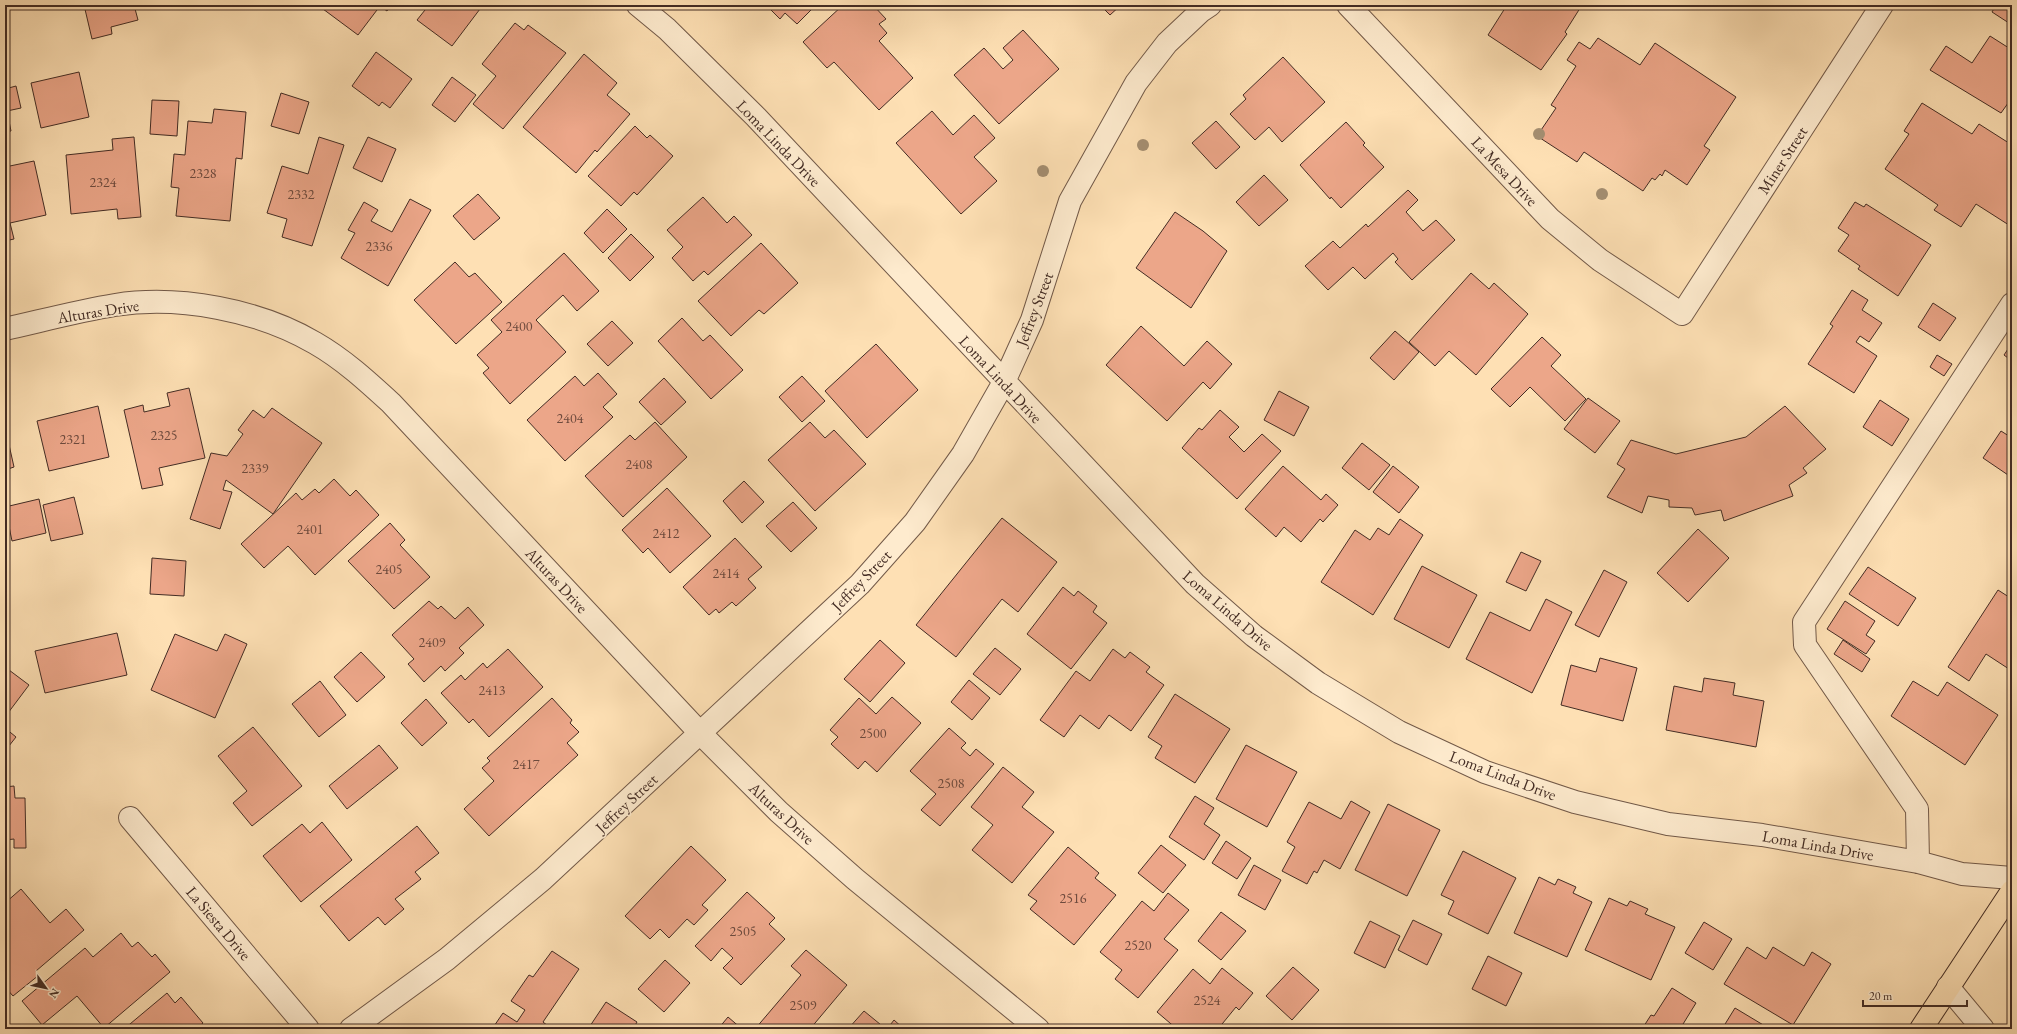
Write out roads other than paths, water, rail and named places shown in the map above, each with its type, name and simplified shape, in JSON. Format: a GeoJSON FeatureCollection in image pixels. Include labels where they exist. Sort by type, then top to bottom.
{"type":"FeatureCollection","features":[{"type":"Feature","properties":{"kind":"main road"},"geometry":{"type":"LineString","coordinates":[[1921,1029],[2012,891]]}},
{"type":"Feature","properties":{"kind":"street","name":"Loma Linda Drive"},"geometry":{"type":"LineString","coordinates":[[638,5],[667,29],[756,117],[1195,584],[1254,636],[1318,683],[1399,732],[1485,772],[1575,802],[1668,824],[1762,835],[1918,862],[1962,874],[2012,878]]}},
{"type":"Feature","properties":{"kind":"street","name":"Jeffrey Street"},"geometry":{"type":"LineString","coordinates":[[351,1029],[447,959],[543,879],[701,734],[860,584],[915,522],[963,454],[1004,382],[1032,320],[1070,201],[1136,83],[1167,43],[1201,11],[1210,5]]}},
{"type":"Feature","properties":{"kind":"street","name":"La Mesa Drive"},"geometry":{"type":"LineString","coordinates":[[1348,5],[1550,219],[1600,260],[1682,314]]}},
{"type":"Feature","properties":{"kind":"street","name":"Miner Street"},"geometry":{"type":"LineString","coordinates":[[1682,314],[1882,5]]}},
{"type":"Feature","properties":{"kind":"street","name":"Alturas Drive"},"geometry":{"type":"LineString","coordinates":[[5,329],[116,305],[166,302],[221,308],[264,320],[314,342],[360,374],[391,403],[701,734],[779,812],[855,879],[1038,1029]]}},
{"type":"Feature","properties":{"kind":"street"},"geometry":{"type":"LineString","coordinates":[[1918,862],[1917,808],[1805,645],[1804,622],[2012,304]]}},
{"type":"Feature","properties":{"kind":"street","name":"La Siesta Drive"},"geometry":{"type":"LineString","coordinates":[[130,818],[308,1029]]}},
{"type":"Feature","properties":{"kind":"street"},"geometry":{"type":"LineString","coordinates":[[1948,987],[1983,1029]]}}]}
